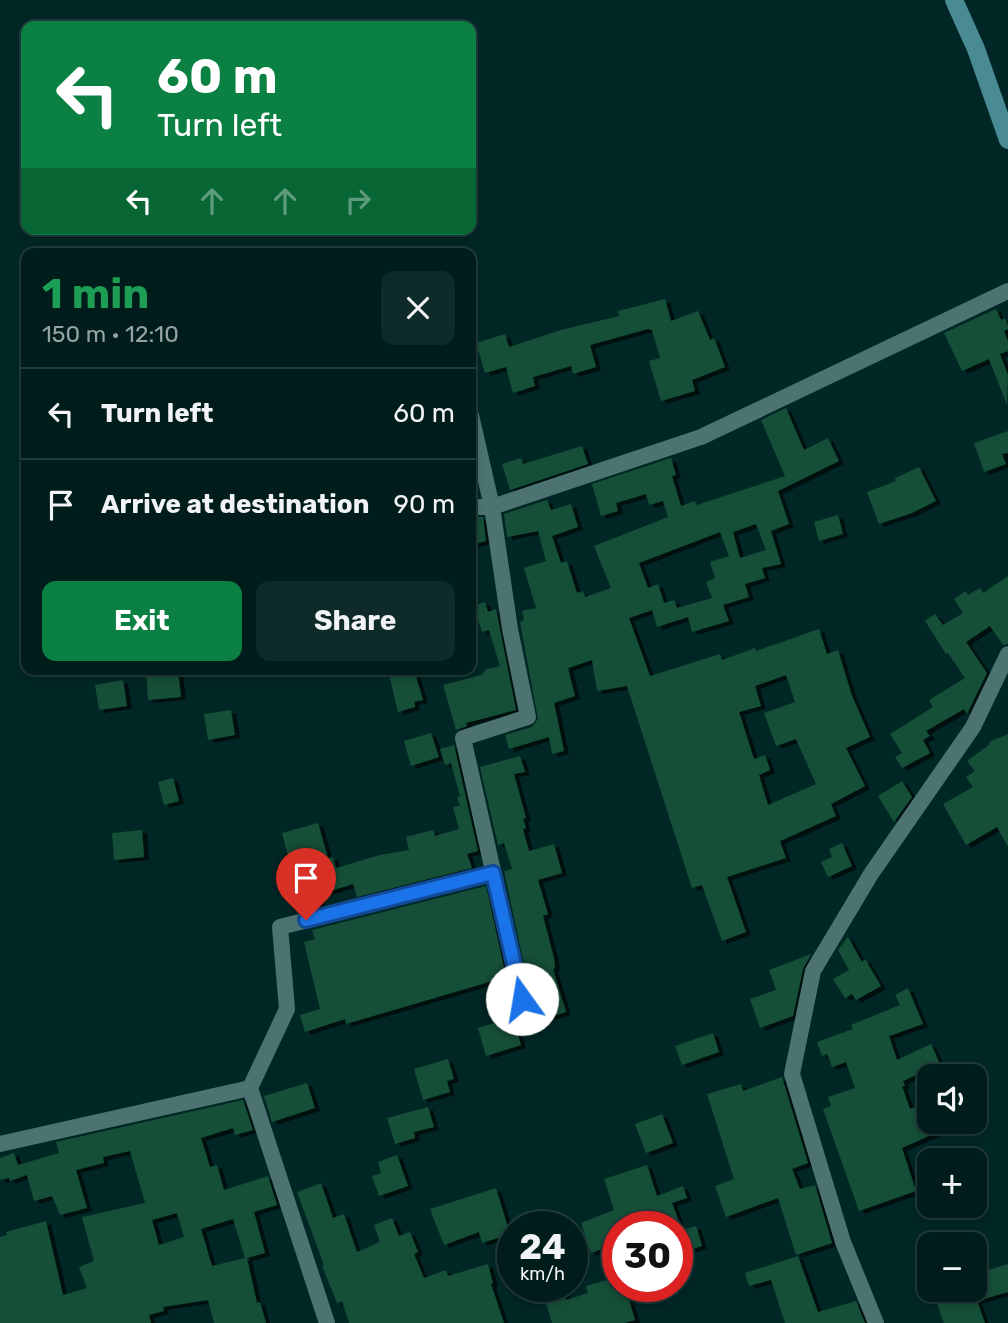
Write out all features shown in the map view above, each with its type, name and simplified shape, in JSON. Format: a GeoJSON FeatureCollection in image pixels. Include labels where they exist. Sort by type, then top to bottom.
{"type":"FeatureCollection","features":[{"type":"Feature","properties":{"kind":"main road"},"geometry":{"type":"LineString","coordinates":[[954,0],[976,49],[1008,140]]}},
{"type":"Feature","properties":{"kind":"main road"},"geometry":{"type":"LineString","coordinates":[[976,49],[1008,103]]}},
{"type":"Feature","properties":{"kind":"street"},"geometry":{"type":"LineString","coordinates":[[476,507],[492,507],[701,437],[1008,291]]}},
{"type":"Feature","properties":{"kind":"street"},"geometry":{"type":"LineString","coordinates":[[476,437],[492,507],[510,629],[528,717],[463,738],[522,999]]}},
{"type":"Feature","properties":{"kind":"street"},"geometry":{"type":"LineString","coordinates":[[876,1323],[842,1242],[792,1074],[813,971],[871,874],[973,727],[1008,654]]}},
{"type":"Feature","properties":{"kind":"street"},"geometry":{"type":"LineString","coordinates":[[327,1323],[250,1088],[287,1009],[280,927],[493,873]]}},
{"type":"Feature","properties":{"kind":"street"},"geometry":{"type":"LineString","coordinates":[[0,1144],[250,1088]]}},
{"type":"Feature","properties":{"kind":"building"},"geometry":{"type":"Polygon","coordinates":[[[665,299],[671,321],[698,311],[710,340],[714,338],[725,367],[692,380],[695,391],[661,401],[649,361],[660,358],[652,330],[648,329],[590,345],[596,367],[573,374],[571,366],[533,377],[535,386],[513,393],[506,367],[485,373],[476,343],[505,334],[509,347],[561,330],[619,316],[618,311],[665,299]]]}},
{"type":"Feature","properties":{"kind":"building"},"geometry":{"type":"Polygon","coordinates":[[[996,309],[1001,320],[1005,318],[1008,326],[1004,331],[1008,351],[1000,354],[1008,375],[1007,405],[989,359],[962,371],[944,333],[996,309]]]}},
{"type":"Feature","properties":{"kind":"building"},"geometry":{"type":"Polygon","coordinates":[[[786,408],[804,450],[828,438],[839,461],[778,491],[789,524],[771,531],[781,564],[762,568],[765,578],[745,584],[749,597],[723,605],[729,621],[692,632],[688,617],[657,627],[652,610],[629,618],[650,676],[720,654],[722,660],[755,648],[756,651],[819,629],[827,654],[838,650],[852,696],[870,737],[846,748],[865,786],[831,804],[836,816],[780,841],[786,858],[727,877],[746,932],[722,941],[702,885],[692,888],[627,686],[597,691],[592,660],[568,668],[575,696],[554,703],[564,751],[552,754],[549,737],[509,749],[505,735],[532,727],[538,719],[520,622],[524,620],[522,611],[536,608],[524,568],[546,561],[538,531],[507,537],[504,514],[547,500],[551,510],[571,504],[578,527],[552,536],[561,563],[567,561],[577,593],[583,591],[585,597],[611,588],[594,546],[668,517],[663,501],[649,505],[646,494],[616,503],[618,511],[601,516],[592,484],[671,458],[676,475],[672,476],[681,506],[695,501],[697,505],[785,476],[761,420],[786,408]],[[756,524],[733,532],[740,558],[766,550],[756,524]],[[720,532],[639,563],[648,588],[658,584],[664,603],[674,600],[677,608],[712,598],[706,582],[715,578],[710,562],[729,556],[720,532]],[[786,675],[755,686],[761,706],[739,712],[754,759],[765,755],[770,770],[759,775],[768,805],[816,784],[796,739],[776,746],[764,713],[795,702],[786,675]]]}},
{"type":"Feature","properties":{"kind":"building"},"geometry":{"type":"Polygon","coordinates":[[[1008,431],[1008,453],[1002,454],[1006,464],[984,472],[974,443],[1008,431]]]}},
{"type":"Feature","properties":{"kind":"building"},"geometry":{"type":"Polygon","coordinates":[[[582,446],[588,464],[510,490],[502,464],[521,458],[523,464],[582,446]]]}},
{"type":"Feature","properties":{"kind":"building"},"geometry":{"type":"Polygon","coordinates":[[[919,467],[936,501],[912,513],[879,524],[867,492],[896,481],[895,478],[919,467]]]}},
{"type":"Feature","properties":{"kind":"building"},"geometry":{"type":"Polygon","coordinates":[[[838,515],[843,534],[819,541],[814,522],[838,515]]]}},
{"type":"Feature","properties":{"kind":"building"},"geometry":{"type":"Polygon","coordinates":[[[476,517],[483,517],[486,541],[476,544],[476,517]]]}},
{"type":"Feature","properties":{"kind":"building"},"geometry":{"type":"Polygon","coordinates":[[[1008,576],[1008,644],[1003,645],[990,626],[966,642],[987,673],[967,714],[964,709],[926,731],[930,736],[923,740],[930,753],[902,768],[895,757],[902,753],[890,734],[933,707],[929,700],[965,678],[925,621],[935,614],[943,625],[963,613],[954,599],[966,591],[968,595],[980,588],[983,593],[1008,576]]]}},
{"type":"Feature","properties":{"kind":"building"},"geometry":{"type":"Polygon","coordinates":[[[485,602],[488,612],[496,609],[516,710],[466,723],[467,726],[456,730],[443,685],[481,675],[487,669],[500,666],[489,630],[482,632],[476,605],[485,602]]]}},
{"type":"Feature","properties":{"kind":"building"},"geometry":{"type":"Polygon","coordinates":[[[146,675],[179,675],[181,697],[148,700],[146,675]]]}},
{"type":"Feature","properties":{"kind":"building"},"geometry":{"type":"Polygon","coordinates":[[[389,675],[416,675],[423,700],[414,702],[415,707],[398,712],[389,675]]]}},
{"type":"Feature","properties":{"kind":"building"},"geometry":{"type":"Polygon","coordinates":[[[123,680],[127,706],[99,710],[95,685],[123,680]]]}},
{"type":"Feature","properties":{"kind":"building"},"geometry":{"type":"Polygon","coordinates":[[[231,710],[235,735],[208,740],[204,714],[231,710]]]}},
{"type":"Feature","properties":{"kind":"building"},"geometry":{"type":"Polygon","coordinates":[[[431,733],[439,757],[411,766],[404,741],[431,733]]]}},
{"type":"Feature","properties":{"kind":"building"},"geometry":{"type":"Polygon","coordinates":[[[1008,734],[1008,847],[997,827],[966,845],[943,804],[973,787],[966,777],[975,771],[967,761],[990,744],[989,742],[1008,734]]]}},
{"type":"Feature","properties":{"kind":"building"},"geometry":{"type":"Polygon","coordinates":[[[454,745],[478,851],[467,854],[472,868],[357,897],[353,884],[317,895],[320,906],[309,909],[293,854],[288,856],[282,833],[318,823],[328,858],[333,857],[336,868],[409,850],[406,837],[433,830],[435,836],[459,829],[453,807],[460,806],[457,797],[460,796],[451,763],[445,765],[440,749],[454,745]]]}},
{"type":"Feature","properties":{"kind":"building"},"geometry":{"type":"Polygon","coordinates":[[[520,756],[525,772],[514,774],[526,818],[523,819],[526,828],[523,829],[529,851],[554,844],[562,873],[538,880],[548,914],[543,916],[554,958],[553,969],[566,1012],[516,1028],[521,1045],[486,1056],[478,1028],[521,1015],[518,1009],[529,1007],[532,1001],[504,871],[512,869],[504,843],[498,845],[480,767],[520,756]]]}},
{"type":"Feature","properties":{"kind":"building"},"geometry":{"type":"Polygon","coordinates":[[[173,778],[179,801],[164,805],[158,782],[173,778]]]}},
{"type":"Feature","properties":{"kind":"building"},"geometry":{"type":"Polygon","coordinates":[[[902,781],[912,797],[894,822],[878,796],[902,781]]]}},
{"type":"Feature","properties":{"kind":"building"},"geometry":{"type":"Polygon","coordinates":[[[142,830],[144,857],[114,860],[112,833],[142,830]]]}},
{"type":"Feature","properties":{"kind":"building"},"geometry":{"type":"Polygon","coordinates":[[[842,843],[852,866],[828,877],[821,862],[832,857],[829,849],[842,843]]]}},
{"type":"Feature","properties":{"kind":"building"},"geometry":{"type":"Polygon","coordinates":[[[486,886],[506,977],[346,1024],[345,1019],[305,1032],[300,1015],[320,1009],[304,942],[315,939],[312,930],[486,886]]]}},
{"type":"Feature","properties":{"kind":"building"},"geometry":{"type":"Polygon","coordinates":[[[848,937],[862,962],[865,959],[881,986],[856,1000],[852,994],[845,998],[833,979],[849,970],[838,950],[848,937]]]}},
{"type":"Feature","properties":{"kind":"building"},"geometry":{"type":"Polygon","coordinates":[[[811,954],[803,969],[793,1016],[760,1028],[750,999],[776,990],[769,970],[811,954]]]}},
{"type":"Feature","properties":{"kind":"building"},"geometry":{"type":"Polygon","coordinates":[[[908,988],[923,1024],[889,1036],[897,1060],[931,1044],[940,1064],[917,1064],[917,1075],[903,1081],[905,1086],[902,1086],[910,1109],[917,1106],[917,1134],[933,1134],[902,1148],[916,1191],[859,1211],[823,1109],[831,1106],[828,1097],[855,1088],[846,1062],[832,1067],[827,1054],[822,1056],[817,1042],[853,1029],[851,1025],[900,1005],[895,995],[908,988]]]}},
{"type":"Feature","properties":{"kind":"building"},"geometry":{"type":"Polygon","coordinates":[[[713,1033],[719,1052],[682,1065],[675,1046],[713,1033]]]}},
{"type":"Feature","properties":{"kind":"building"},"geometry":{"type":"Polygon","coordinates":[[[448,1059],[454,1079],[447,1081],[450,1092],[423,1100],[414,1069],[448,1059]]]}},
{"type":"Feature","properties":{"kind":"building"},"geometry":{"type":"Polygon","coordinates":[[[782,1077],[808,1163],[792,1169],[800,1189],[815,1185],[832,1243],[796,1255],[778,1198],[726,1217],[715,1186],[734,1179],[707,1094],[741,1084],[743,1091],[782,1077]]]}},
{"type":"Feature","properties":{"kind":"building"},"geometry":{"type":"Polygon","coordinates":[[[307,1083],[315,1108],[272,1122],[264,1096],[307,1083]]]}},
{"type":"Feature","properties":{"kind":"building"},"geometry":{"type":"Polygon","coordinates":[[[243,1100],[253,1130],[235,1135],[233,1128],[201,1138],[210,1167],[217,1165],[224,1190],[268,1176],[277,1205],[254,1212],[265,1253],[247,1258],[257,1303],[260,1302],[266,1323],[214,1323],[208,1300],[163,1307],[164,1311],[149,1315],[151,1323],[0,1323],[0,1237],[7,1235],[6,1232],[46,1221],[63,1295],[87,1288],[79,1267],[94,1261],[82,1217],[145,1203],[130,1151],[103,1157],[104,1163],[76,1170],[87,1208],[60,1215],[52,1196],[34,1201],[27,1175],[10,1181],[9,1178],[0,1180],[0,1158],[14,1153],[18,1165],[59,1153],[56,1142],[243,1100]],[[177,1213],[152,1220],[159,1245],[184,1237],[177,1213]],[[233,1219],[201,1229],[212,1266],[245,1258],[233,1219]]]}},
{"type":"Feature","properties":{"kind":"building"},"geometry":{"type":"Polygon","coordinates":[[[428,1107],[434,1127],[414,1132],[415,1138],[395,1144],[387,1118],[428,1107]]]}},
{"type":"Feature","properties":{"kind":"building"},"geometry":{"type":"Polygon","coordinates":[[[662,1114],[673,1143],[646,1153],[635,1124],[662,1114]]]}},
{"type":"Feature","properties":{"kind":"building"},"geometry":{"type":"Polygon","coordinates":[[[397,1155],[408,1186],[379,1196],[372,1176],[381,1173],[378,1162],[397,1155]]]}},
{"type":"Feature","properties":{"kind":"building"},"geometry":{"type":"Polygon","coordinates":[[[647,1165],[657,1196],[683,1186],[687,1198],[672,1203],[675,1211],[611,1211],[614,1210],[604,1179],[647,1165]]]}},
{"type":"Feature","properties":{"kind":"building"},"geometry":{"type":"Polygon","coordinates":[[[321,1183],[333,1218],[344,1214],[357,1252],[380,1242],[374,1225],[392,1218],[399,1236],[410,1232],[418,1252],[414,1254],[424,1278],[446,1270],[448,1276],[488,1264],[493,1283],[491,1284],[504,1323],[349,1323],[342,1301],[337,1303],[322,1266],[324,1265],[297,1192],[321,1183]]]}},
{"type":"Feature","properties":{"kind":"building"},"geometry":{"type":"Polygon","coordinates":[[[496,1188],[503,1211],[497,1211],[497,1238],[482,1243],[479,1232],[444,1245],[430,1209],[496,1188]]]}},
{"type":"Feature","properties":{"kind":"building"},"geometry":{"type":"Polygon","coordinates":[[[602,1215],[602,1249],[591,1253],[588,1244],[588,1220],[602,1215]]]}},
{"type":"Feature","properties":{"kind":"building"},"geometry":{"type":"Polygon","coordinates":[[[696,1226],[702,1246],[693,1249],[693,1227],[696,1226]]]}},
{"type":"Feature","properties":{"kind":"building"},"geometry":{"type":"Polygon","coordinates":[[[798,1256],[818,1312],[856,1301],[865,1323],[785,1323],[771,1280],[749,1286],[745,1273],[798,1256]]]}},
{"type":"Feature","properties":{"kind":"building"},"geometry":{"type":"Polygon","coordinates":[[[1008,1264],[1008,1292],[987,1298],[987,1270],[1008,1264]]]}},
{"type":"Feature","properties":{"kind":"building"},"geometry":{"type":"Polygon","coordinates":[[[602,1282],[602,1302],[630,1302],[635,1320],[624,1323],[552,1323],[546,1302],[588,1302],[588,1285],[602,1282]]]}},
{"type":"Feature","properties":{"kind":"building"},"geometry":{"type":"Polygon","coordinates":[[[936,1302],[977,1302],[985,1323],[944,1323],[936,1302]]]}},
{"type":"Feature","properties":{"kind":"route"},"geometry":{"type":"LineString","coordinates":[[306,920],[493,873],[522,999]]}}]}
